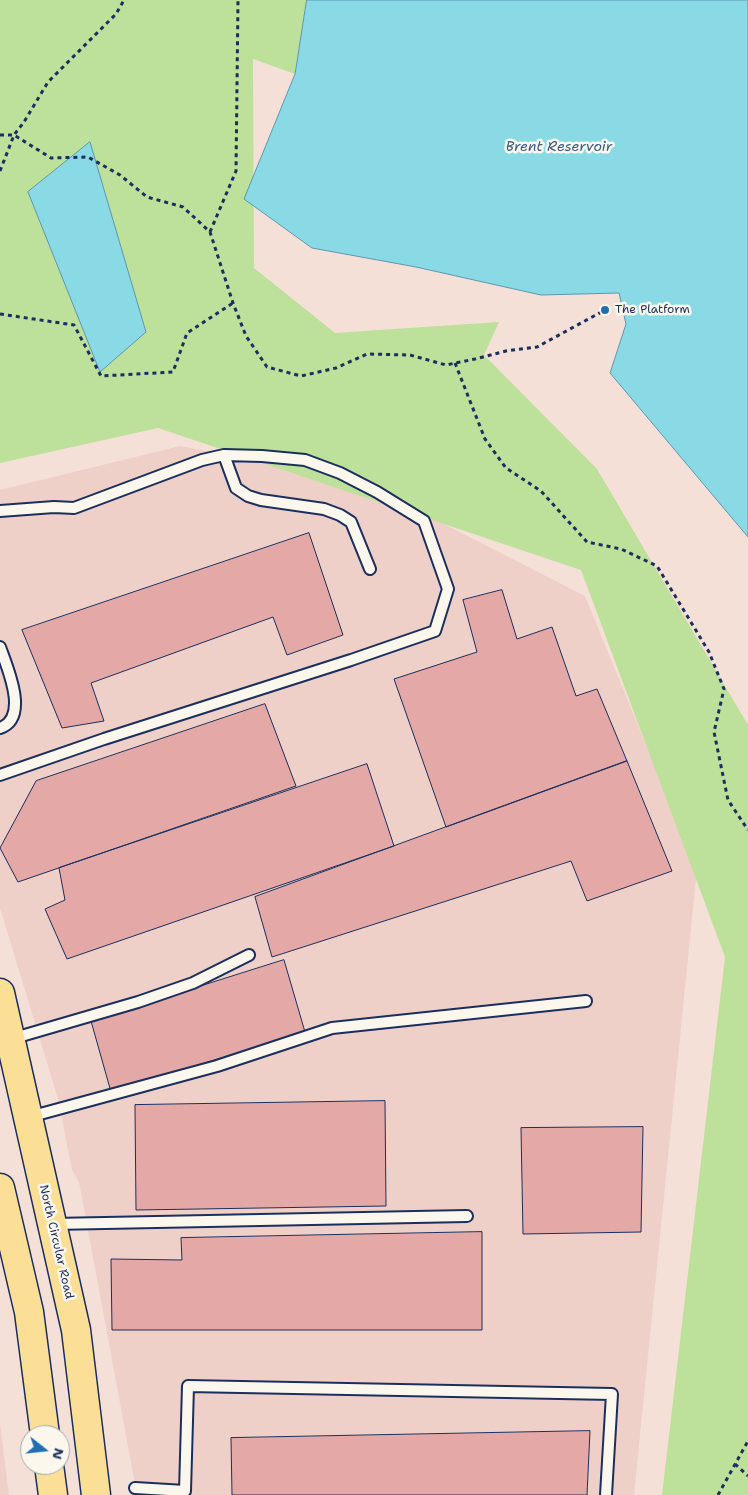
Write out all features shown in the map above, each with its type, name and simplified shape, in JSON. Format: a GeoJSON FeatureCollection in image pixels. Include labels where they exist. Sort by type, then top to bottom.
{"type":"FeatureCollection","features":[{"type":"Feature","properties":{"kind":"highway","name":"North Circular Road"},"geometry":{"type":"LineString","coordinates":[[0,993],[76,1330],[96,1495]]}},
{"type":"Feature","properties":{"kind":"highway"},"geometry":{"type":"LineString","coordinates":[[0,1188],[29,1312],[44,1425]]}},
{"type":"Feature","properties":{"kind":"highway"},"geometry":{"type":"LineString","coordinates":[[50,1475],[53,1495]]}},
{"type":"Feature","properties":{"kind":"lane"},"geometry":{"type":"LineString","coordinates":[[0,511],[54,507],[74,508],[202,460],[224,455],[305,460],[340,473],[370,488],[424,521],[448,589],[435,631],[342,664],[104,739],[0,775]]}},
{"type":"Feature","properties":{"kind":"lane"},"geometry":{"type":"LineString","coordinates":[[224,455],[236,488],[248,496],[261,500],[324,509],[340,515],[351,522],[370,569]]}},
{"type":"Feature","properties":{"kind":"lane"},"geometry":{"type":"LineString","coordinates":[[0,647],[12,683],[15,703],[13,716],[6,726],[0,728]]}},
{"type":"Feature","properties":{"kind":"lane"},"geometry":{"type":"LineString","coordinates":[[10,1039],[156,996],[193,983],[249,955]]}},
{"type":"Feature","properties":{"kind":"lane"},"geometry":{"type":"LineString","coordinates":[[28,1118],[217,1066],[332,1028],[586,1001]]}},
{"type":"Feature","properties":{"kind":"lane"},"geometry":{"type":"LineString","coordinates":[[52,1224],[467,1216]]}},
{"type":"Feature","properties":{"kind":"lane"},"geometry":{"type":"LineString","coordinates":[[135,1488],[185,1491],[188,1386],[198,1386],[612,1394],[606,1495]]}},
{"type":"Feature","properties":{"kind":"path"},"geometry":{"type":"LineString","coordinates":[[0,171],[14,135],[48,82],[116,14],[124,0]]}},
{"type":"Feature","properties":{"kind":"path"},"geometry":{"type":"LineString","coordinates":[[210,232],[236,171],[238,0]]}},
{"type":"Feature","properties":{"kind":"path"},"geometry":{"type":"LineString","coordinates":[[0,135],[14,135],[51,158],[88,157],[120,175],[147,197],[182,206],[210,232],[233,304],[246,336],[266,367],[301,376],[336,368],[367,354],[410,355],[446,365],[506,351],[538,347],[605,310],[602,312]]}},
{"type":"Feature","properties":{"kind":"path"},"geometry":{"type":"LineString","coordinates":[[0,314],[74,325],[102,376],[173,372],[187,333],[233,304]]}},
{"type":"Feature","properties":{"kind":"path"},"geometry":{"type":"LineString","coordinates":[[455,363],[485,439],[506,468],[541,490],[587,542],[621,549],[657,566],[709,652],[724,689],[714,732],[728,800],[748,830]]}},
{"type":"Feature","properties":{"kind":"path"},"geometry":{"type":"LineString","coordinates":[[718,1495],[748,1441]]}},
{"type":"Feature","properties":{"kind":"path"},"geometry":{"type":"LineString","coordinates":[[735,1464],[748,1476]]}},
{"type":"Feature","properties":{"kind":"shaded area"},"geometry":{"type":"Polygon","coordinates":[[[180,446],[358,480],[585,596],[697,869],[634,1495],[137,1495],[79,1182],[72,1170],[58,1099],[0,908],[0,490],[180,446]]]}},
{"type":"Feature","properties":{"kind":"shaded area"},"geometry":{"type":"Polygon","coordinates":[[[0,1423],[9,1495],[0,1495],[0,1423]]]}},
{"type":"Feature","properties":{"kind":"green space"},"geometry":{"type":"Polygon","coordinates":[[[0,0],[307,0],[295,74],[253,59],[254,268],[335,333],[499,322],[484,355],[597,469],[748,725],[748,1495],[662,1495],[725,957],[581,570],[158,428],[0,463],[0,0]]]}},
{"type":"Feature","properties":{"kind":"water","name":"Brent Reservoir"},"geometry":{"type":"Polygon","coordinates":[[[307,0],[748,0],[748,537],[610,373],[626,324],[619,293],[541,295],[416,267],[312,248],[244,199],[295,74],[307,0]]]}},
{"type":"Feature","properties":{"kind":"water"},"geometry":{"type":"Polygon","coordinates":[[[90,142],[146,332],[100,372],[28,192],[90,142]]]}},
{"type":"Feature","properties":{"kind":"building"},"geometry":{"type":"Polygon","coordinates":[[[309,533],[343,635],[287,655],[273,617],[91,683],[104,721],[62,728],[22,630],[309,533]]]}},
{"type":"Feature","properties":{"kind":"building"},"geometry":{"type":"Polygon","coordinates":[[[502,590],[517,639],[552,627],[576,696],[597,689],[627,761],[446,827],[394,679],[477,652],[463,600],[502,590]]]}},
{"type":"Feature","properties":{"kind":"building"},"geometry":{"type":"Polygon","coordinates":[[[265,704],[296,786],[18,882],[0,848],[36,781],[265,704]]]}},
{"type":"Feature","properties":{"kind":"building"},"geometry":{"type":"Polygon","coordinates":[[[627,761],[672,871],[587,901],[571,861],[272,957],[255,897],[627,761]]]}},
{"type":"Feature","properties":{"kind":"building"},"geometry":{"type":"Polygon","coordinates":[[[367,764],[394,846],[67,959],[45,909],[65,900],[59,868],[367,764]]]}},
{"type":"Feature","properties":{"kind":"building"},"geometry":{"type":"Polygon","coordinates":[[[284,960],[305,1032],[111,1092],[91,1021],[284,960]]]}},
{"type":"Feature","properties":{"kind":"building"},"geometry":{"type":"Polygon","coordinates":[[[385,1101],[386,1206],[136,1210],[135,1105],[385,1101]]]}},
{"type":"Feature","properties":{"kind":"building"},"geometry":{"type":"Polygon","coordinates":[[[643,1127],[641,1232],[523,1234],[521,1128],[643,1127]]]}},
{"type":"Feature","properties":{"kind":"building"},"geometry":{"type":"Polygon","coordinates":[[[482,1232],[482,1330],[112,1330],[111,1259],[182,1260],[181,1238],[482,1232]]]}},
{"type":"Feature","properties":{"kind":"building"},"geometry":{"type":"Polygon","coordinates":[[[590,1431],[587,1495],[232,1495],[231,1438],[590,1431]]]}},
{"type":"Feature","properties":{"kind":"place","name":"The Platform"},"geometry":{"type":"Point","coordinates":[605,310]}}]}
